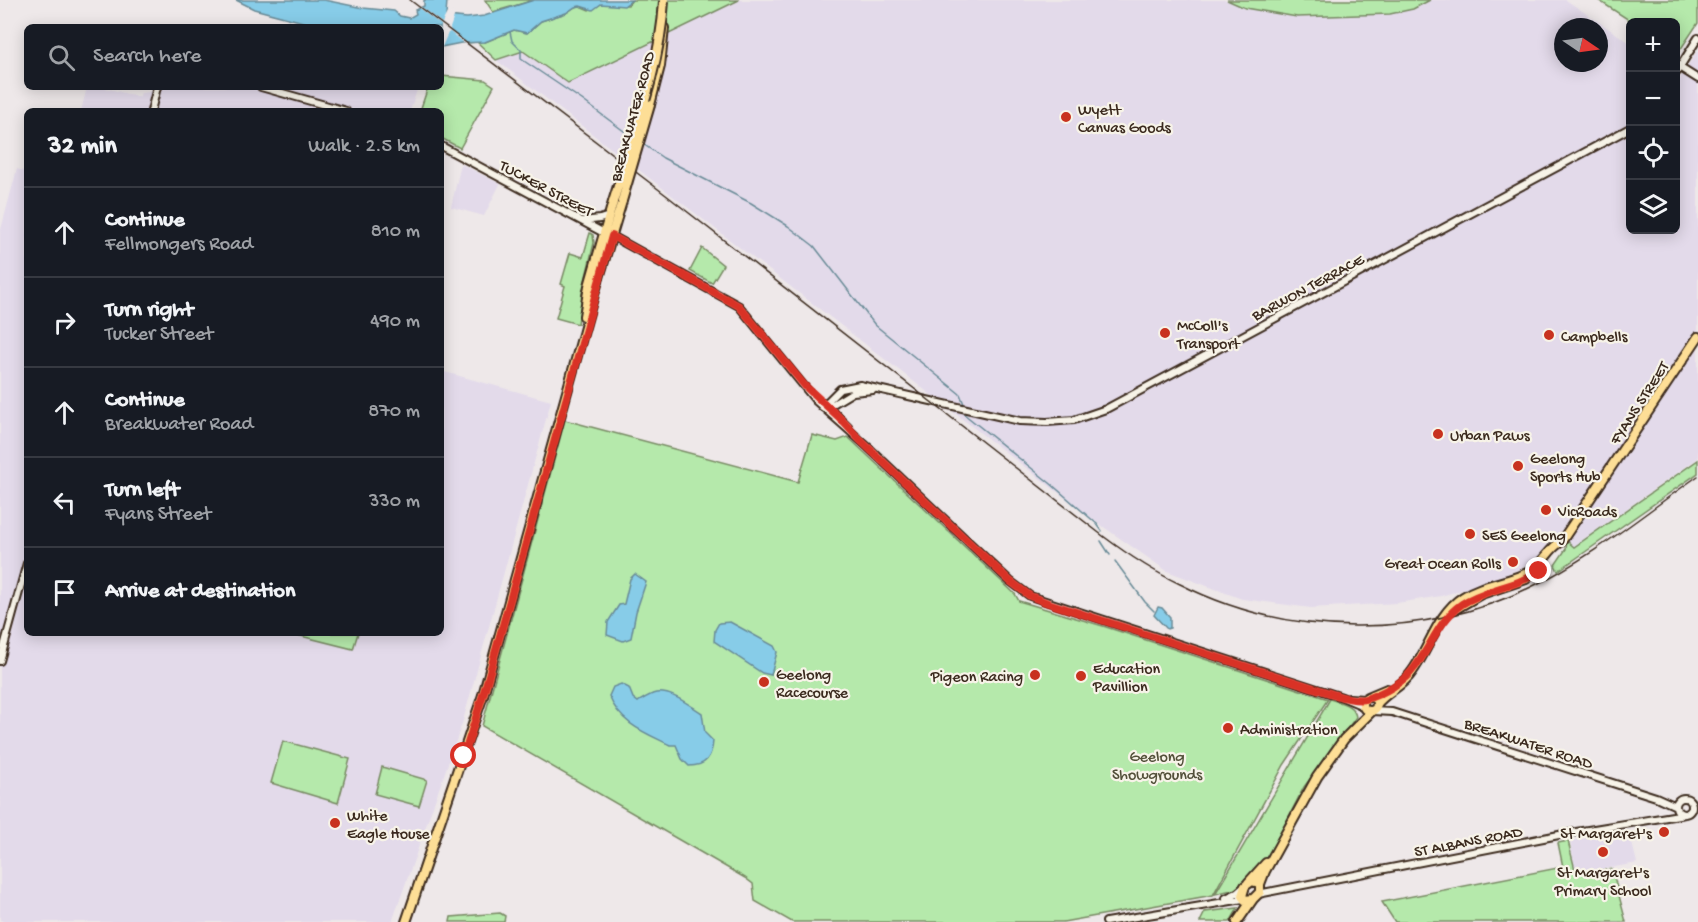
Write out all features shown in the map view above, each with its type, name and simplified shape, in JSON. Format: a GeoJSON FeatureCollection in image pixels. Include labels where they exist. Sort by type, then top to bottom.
{"type":"FeatureCollection","features":[{"type":"Feature","properties":{"kind":"main road","name":"BREAKWATER ROAD"},"geometry":{"type":"LineString","coordinates":[[608,234],[622,201],[658,75],[663,49],[664,1]]}},
{"type":"Feature","properties":{"kind":"main road","name":"BREAKWATER ROAD"},"geometry":{"type":"LineString","coordinates":[[608,234],[609,216],[653,75],[664,1]]}},
{"type":"Feature","properties":{"kind":"main road"},"geometry":{"type":"LineString","coordinates":[[406,922],[483,695],[584,332],[608,234]]}},
{"type":"Feature","properties":{"kind":"main road","name":"FYANS STREET"},"geometry":{"type":"LineString","coordinates":[[1352,729],[1385,694],[1402,684],[1416,666],[1437,629],[1450,614],[1480,594],[1500,585],[1517,583],[1536,573],[1554,556],[1561,542],[1698,337]]}},
{"type":"Feature","properties":{"kind":"main road","name":"FYANS STREET"},"geometry":{"type":"LineString","coordinates":[[1364,702],[1392,687],[1416,666]]}},
{"type":"Feature","properties":{"kind":"main road"},"geometry":{"type":"LineString","coordinates":[[1237,921],[1255,897],[1277,850],[1317,777],[1352,729],[1364,702],[1374,699],[1374,707],[1365,710],[1364,702]]}},
{"type":"Feature","properties":{"kind":"main road"},"geometry":{"type":"LineString","coordinates":[[1237,921],[1243,899],[1242,893],[1246,885],[1277,850]]}},
{"type":"Feature","properties":{"kind":"main road"},"geometry":{"type":"LineString","coordinates":[[1246,885],[1253,881],[1261,884]]}},
{"type":"Feature","properties":{"kind":"main road"},"geometry":{"type":"LineString","coordinates":[[1243,899],[1248,900],[1255,897]]}},
{"type":"Feature","properties":{"kind":"street"},"geometry":{"type":"LineString","coordinates":[[1680,65],[1698,38]]}},
{"type":"Feature","properties":{"kind":"street"},"geometry":{"type":"LineString","coordinates":[[1680,71],[1698,79]]}},
{"type":"Feature","properties":{"kind":"street"},"geometry":{"type":"LineString","coordinates":[[152,108],[156,90]]}},
{"type":"Feature","properties":{"kind":"street"},"geometry":{"type":"LineString","coordinates":[[272,90],[335,108]]}},
{"type":"Feature","properties":{"kind":"street","name":"BARWON TERRACE"},"geometry":{"type":"LineString","coordinates":[[822,404],[839,390],[852,385],[863,385],[1020,421],[1074,420],[1106,408],[1626,130]]}},
{"type":"Feature","properties":{"kind":"street","name":"TUCKER STREET"},"geometry":{"type":"LineString","coordinates":[[444,148],[739,306],[822,404],[839,417],[846,427],[1010,581],[1030,596],[1342,697],[1364,702]]}},
{"type":"Feature","properties":{"kind":"street"},"geometry":{"type":"LineString","coordinates":[[582,221],[609,216]]}},
{"type":"Feature","properties":{"kind":"street","name":"BARWON TERRACE"},"geometry":{"type":"LineString","coordinates":[[822,404],[863,390],[879,390]]}},
{"type":"Feature","properties":{"kind":"street"},"geometry":{"type":"LineString","coordinates":[[839,417],[842,403],[852,393]]}},
{"type":"Feature","properties":{"kind":"street"},"geometry":{"type":"LineString","coordinates":[[822,404],[846,427]]}},
{"type":"Feature","properties":{"kind":"street"},"geometry":{"type":"LineString","coordinates":[[0,661],[24,574]]}},
{"type":"Feature","properties":{"kind":"street","name":"BREAKWATER ROAD"},"geometry":{"type":"LineString","coordinates":[[1374,707],[1677,805]]}},
{"type":"Feature","properties":{"kind":"street"},"geometry":{"type":"LineString","coordinates":[[1686,798],[1695,803],[1687,813],[1680,813],[1677,805],[1686,798]]}},
{"type":"Feature","properties":{"kind":"street","name":"ST ALBANS ROAD"},"geometry":{"type":"LineString","coordinates":[[1660,817],[1677,805]]}},
{"type":"Feature","properties":{"kind":"street","name":"ST ALBANS ROAD"},"geometry":{"type":"LineString","coordinates":[[1255,897],[1281,890],[1687,813],[1698,809]]}},
{"type":"Feature","properties":{"kind":"street","name":"ST ALBANS ROAD"},"geometry":{"type":"LineString","coordinates":[[1261,884],[1268,890],[1281,890]]}},
{"type":"Feature","properties":{"kind":"street"},"geometry":{"type":"LineString","coordinates":[[1217,902],[1237,893],[1246,885]]}},
{"type":"Feature","properties":{"kind":"street"},"geometry":{"type":"LineString","coordinates":[[1106,922],[1243,899]]}},
{"type":"Feature","properties":{"kind":"shaded area"},"geometry":{"type":"Polygon","coordinates":[[[739,0],[1227,0],[1245,8],[1413,9],[1430,0],[1566,0],[1593,18],[1554,18],[1554,72],[1608,72],[1608,28],[1626,40],[1626,234],[1680,234],[1680,78],[1698,50],[1698,458],[1574,546],[1556,533],[1539,560],[1492,581],[1441,596],[1397,603],[1311,608],[1242,599],[1167,571],[1095,521],[496,60],[523,51],[568,82],[739,0]]]}},
{"type":"Feature","properties":{"kind":"shaded area"},"geometry":{"type":"Polygon","coordinates":[[[86,90],[113,90],[139,97],[141,93],[151,90],[417,90],[411,108],[82,108],[86,90]]]}},
{"type":"Feature","properties":{"kind":"shaded area"},"geometry":{"type":"Polygon","coordinates":[[[461,164],[500,184],[484,216],[451,207],[461,164]]]}},
{"type":"Feature","properties":{"kind":"shaded area"},"geometry":{"type":"Polygon","coordinates":[[[17,169],[24,171],[24,636],[444,636],[444,372],[551,401],[463,721],[392,922],[4,922],[0,920],[0,233],[17,169]]]}},
{"type":"Feature","properties":{"kind":"shaded area","name":"St Margaret's Primary School"},"geometry":{"type":"Polygon","coordinates":[[[1627,830],[1637,863],[1576,874],[1570,841],[1627,830]]]}},
{"type":"Feature","properties":{"kind":"green space"},"geometry":{"type":"Polygon","coordinates":[[[485,0],[534,0],[493,12],[485,0]]]}},
{"type":"Feature","properties":{"kind":"green space"},"geometry":{"type":"Polygon","coordinates":[[[632,0],[739,0],[568,83],[523,51],[496,60],[477,42],[467,43],[454,17],[460,18],[485,42],[514,30],[527,33],[541,21],[566,13],[575,7],[580,6],[589,10],[601,4],[628,5],[632,0]]]}},
{"type":"Feature","properties":{"kind":"green space"},"geometry":{"type":"Polygon","coordinates":[[[1227,0],[1430,0],[1413,9],[1390,14],[1297,17],[1245,8],[1227,0]]]}},
{"type":"Feature","properties":{"kind":"green space"},"geometry":{"type":"Polygon","coordinates":[[[1598,0],[1698,0],[1698,23],[1680,50],[1680,18],[1626,18],[1598,0]]]}},
{"type":"Feature","properties":{"kind":"green space"},"geometry":{"type":"Polygon","coordinates":[[[444,76],[485,80],[494,86],[460,148],[444,140],[444,108],[421,108],[427,90],[444,90],[444,76]]]}},
{"type":"Feature","properties":{"kind":"green space"},"geometry":{"type":"Polygon","coordinates":[[[590,233],[593,235],[594,243],[582,293],[578,324],[556,318],[565,286],[561,284],[570,253],[583,257],[590,233]]]}},
{"type":"Feature","properties":{"kind":"green space"},"geometry":{"type":"Polygon","coordinates":[[[702,248],[723,265],[712,283],[690,271],[702,248]]]}},
{"type":"Feature","properties":{"kind":"green space","name":"Geelong Racecourse"},"geometry":{"type":"Polygon","coordinates":[[[565,420],[798,482],[812,435],[837,441],[848,437],[1015,594],[1019,601],[1328,699],[1284,765],[1213,895],[1063,922],[792,922],[755,901],[753,884],[745,878],[482,726],[565,420]]]}},
{"type":"Feature","properties":{"kind":"green space"},"geometry":{"type":"Polygon","coordinates":[[[1698,460],[1698,473],[1558,571],[1555,565],[1566,549],[1567,541],[1574,547],[1698,460]]]}},
{"type":"Feature","properties":{"kind":"green space"},"geometry":{"type":"Polygon","coordinates":[[[301,636],[357,636],[353,649],[301,636]]]}},
{"type":"Feature","properties":{"kind":"green space"},"geometry":{"type":"Polygon","coordinates":[[[1330,699],[1350,707],[1356,717],[1304,787],[1267,859],[1240,888],[1215,894],[1330,699]]]}},
{"type":"Feature","properties":{"kind":"green space"},"geometry":{"type":"Polygon","coordinates":[[[283,741],[350,759],[338,803],[271,783],[283,741]]]}},
{"type":"Feature","properties":{"kind":"green space"},"geometry":{"type":"Polygon","coordinates":[[[382,767],[427,780],[419,806],[375,794],[382,767]]]}},
{"type":"Feature","properties":{"kind":"green space"},"geometry":{"type":"Polygon","coordinates":[[[1568,841],[1576,874],[1612,869],[1626,922],[1395,922],[1382,902],[1563,867],[1558,843],[1568,841]]]}},
{"type":"Feature","properties":{"kind":"green space"},"geometry":{"type":"Polygon","coordinates":[[[1238,908],[1230,922],[1200,922],[1205,912],[1238,908]]]}},
{"type":"Feature","properties":{"kind":"green space"},"geometry":{"type":"Polygon","coordinates":[[[500,913],[505,916],[504,922],[450,922],[451,917],[500,913]]]}},
{"type":"Feature","properties":{"kind":"water"},"geometry":{"type":"Polygon","coordinates":[[[236,0],[324,0],[363,8],[394,11],[400,16],[409,18],[416,14],[415,10],[424,6],[424,0],[447,0],[446,16],[467,18],[484,16],[534,0],[632,0],[624,6],[601,4],[593,10],[580,6],[575,7],[566,13],[541,21],[527,33],[514,30],[485,42],[444,46],[444,24],[311,24],[254,9],[236,0]]]}},
{"type":"Feature","properties":{"kind":"water"},"geometry":{"type":"Polygon","coordinates":[[[635,574],[646,582],[636,612],[631,638],[623,641],[607,635],[608,622],[619,605],[624,604],[630,579],[635,574]]]}},
{"type":"Feature","properties":{"kind":"water"},"geometry":{"type":"Polygon","coordinates":[[[1158,607],[1170,617],[1170,628],[1167,629],[1154,615],[1158,607]]]}},
{"type":"Feature","properties":{"kind":"water"},"geometry":{"type":"Polygon","coordinates":[[[730,622],[774,646],[777,652],[771,675],[762,673],[714,641],[715,630],[719,623],[730,622]]]}},
{"type":"Feature","properties":{"kind":"water"},"geometry":{"type":"Polygon","coordinates":[[[621,684],[629,688],[633,698],[638,702],[651,694],[668,694],[702,713],[705,733],[713,741],[707,760],[695,766],[689,766],[682,759],[676,745],[670,745],[627,721],[609,696],[613,687],[621,684]]]}},
{"type":"Feature","properties":{"kind":"pier"},"geometry":{"type":"Polygon","coordinates":[[[418,5],[442,23],[448,11],[455,14],[451,31],[470,46],[450,32],[444,42],[444,24],[440,24],[416,6],[418,5]]]}},
{"type":"Feature","properties":{"kind":"waterway"},"geometry":{"type":"LineString","coordinates":[[510,32],[512,41],[521,50],[521,59],[632,137]]}},
{"type":"Feature","properties":{"kind":"waterway"},"geometry":{"type":"LineString","coordinates":[[643,144],[663,158],[751,203],[788,226],[814,246],[875,325],[960,394],[964,404]]}},
{"type":"Feature","properties":{"kind":"waterway"},"geometry":{"type":"LineString","coordinates":[[964,414],[1050,483],[1102,531]]}},
{"type":"Feature","properties":{"kind":"waterway"},"geometry":{"type":"LineString","coordinates":[[1101,541],[1110,555]]}},
{"type":"Feature","properties":{"kind":"waterway"},"geometry":{"type":"LineString","coordinates":[[1115,561],[1154,611]]}},
{"type":"Feature","properties":{"kind":"railway"},"geometry":{"type":"LineString","coordinates":[[410,0],[442,24]]}},
{"type":"Feature","properties":{"kind":"railway"},"geometry":{"type":"LineString","coordinates":[[444,26],[666,195],[1103,536],[1160,574],[1222,602],[1265,615],[1310,623],[1355,626],[1401,624],[1445,617],[1489,604],[1553,576],[1617,535],[1698,476]]}},
{"type":"Feature","properties":{"kind":"place","name":"Wyett Canvas Goods"},"geometry":{"type":"Point","coordinates":[1066,117]}},
{"type":"Feature","properties":{"kind":"place","name":"McColl's Transport"},"geometry":{"type":"Point","coordinates":[1165,333]}},
{"type":"Feature","properties":{"kind":"place","name":"Campbells"},"geometry":{"type":"Point","coordinates":[1549,335]}},
{"type":"Feature","properties":{"kind":"place","name":"Urban Paws"},"geometry":{"type":"Point","coordinates":[1438,434]}},
{"type":"Feature","properties":{"kind":"place","name":"Geelong Sports Hub"},"geometry":{"type":"Point","coordinates":[1518,466]}},
{"type":"Feature","properties":{"kind":"place","name":"VicRoads"},"geometry":{"type":"Point","coordinates":[1546,510]}},
{"type":"Feature","properties":{"kind":"place","name":"SES Geelong"},"geometry":{"type":"Point","coordinates":[1470,534]}},
{"type":"Feature","properties":{"kind":"place","name":"Great Ocean Rolls"},"geometry":{"type":"Point","coordinates":[1513,562]}},
{"type":"Feature","properties":{"kind":"place","name":"Pigeon Racing"},"geometry":{"type":"Point","coordinates":[1035,675]}},
{"type":"Feature","properties":{"kind":"place","name":"Education Pavillion"},"geometry":{"type":"Point","coordinates":[1081,676]}},
{"type":"Feature","properties":{"kind":"place","name":"Geelong Racecourse"},"geometry":{"type":"Point","coordinates":[764,682]}},
{"type":"Feature","properties":{"kind":"place","name":"Administration"},"geometry":{"type":"Point","coordinates":[1228,728]}},
{"type":"Feature","properties":{"kind":"place","name":"White Eagle House"},"geometry":{"type":"Point","coordinates":[335,823]}},
{"type":"Feature","properties":{"kind":"place","name":"St Margaret's"},"geometry":{"type":"Point","coordinates":[1664,832]}},
{"type":"Feature","properties":{"kind":"place","name":"St Margaret's Primary School"},"geometry":{"type":"Point","coordinates":[1603,852]}},
{"type":"Feature","properties":{"kind":"route"},"geometry":{"type":"LineString","coordinates":[[464,756],[487,682],[612,236],[739,306],[805,386],[860,440],[1010,581],[1030,596],[1048,603],[1342,697],[1364,699],[1392,687],[1412,671],[1440,626],[1457,608],[1471,598],[1517,583],[1539,571]]}},
{"type":"Feature","properties":{"kind":"park label","name":"Geelong Showgrounds"},"geometry":{"type":"Point","coordinates":[1157,764]}}]}
